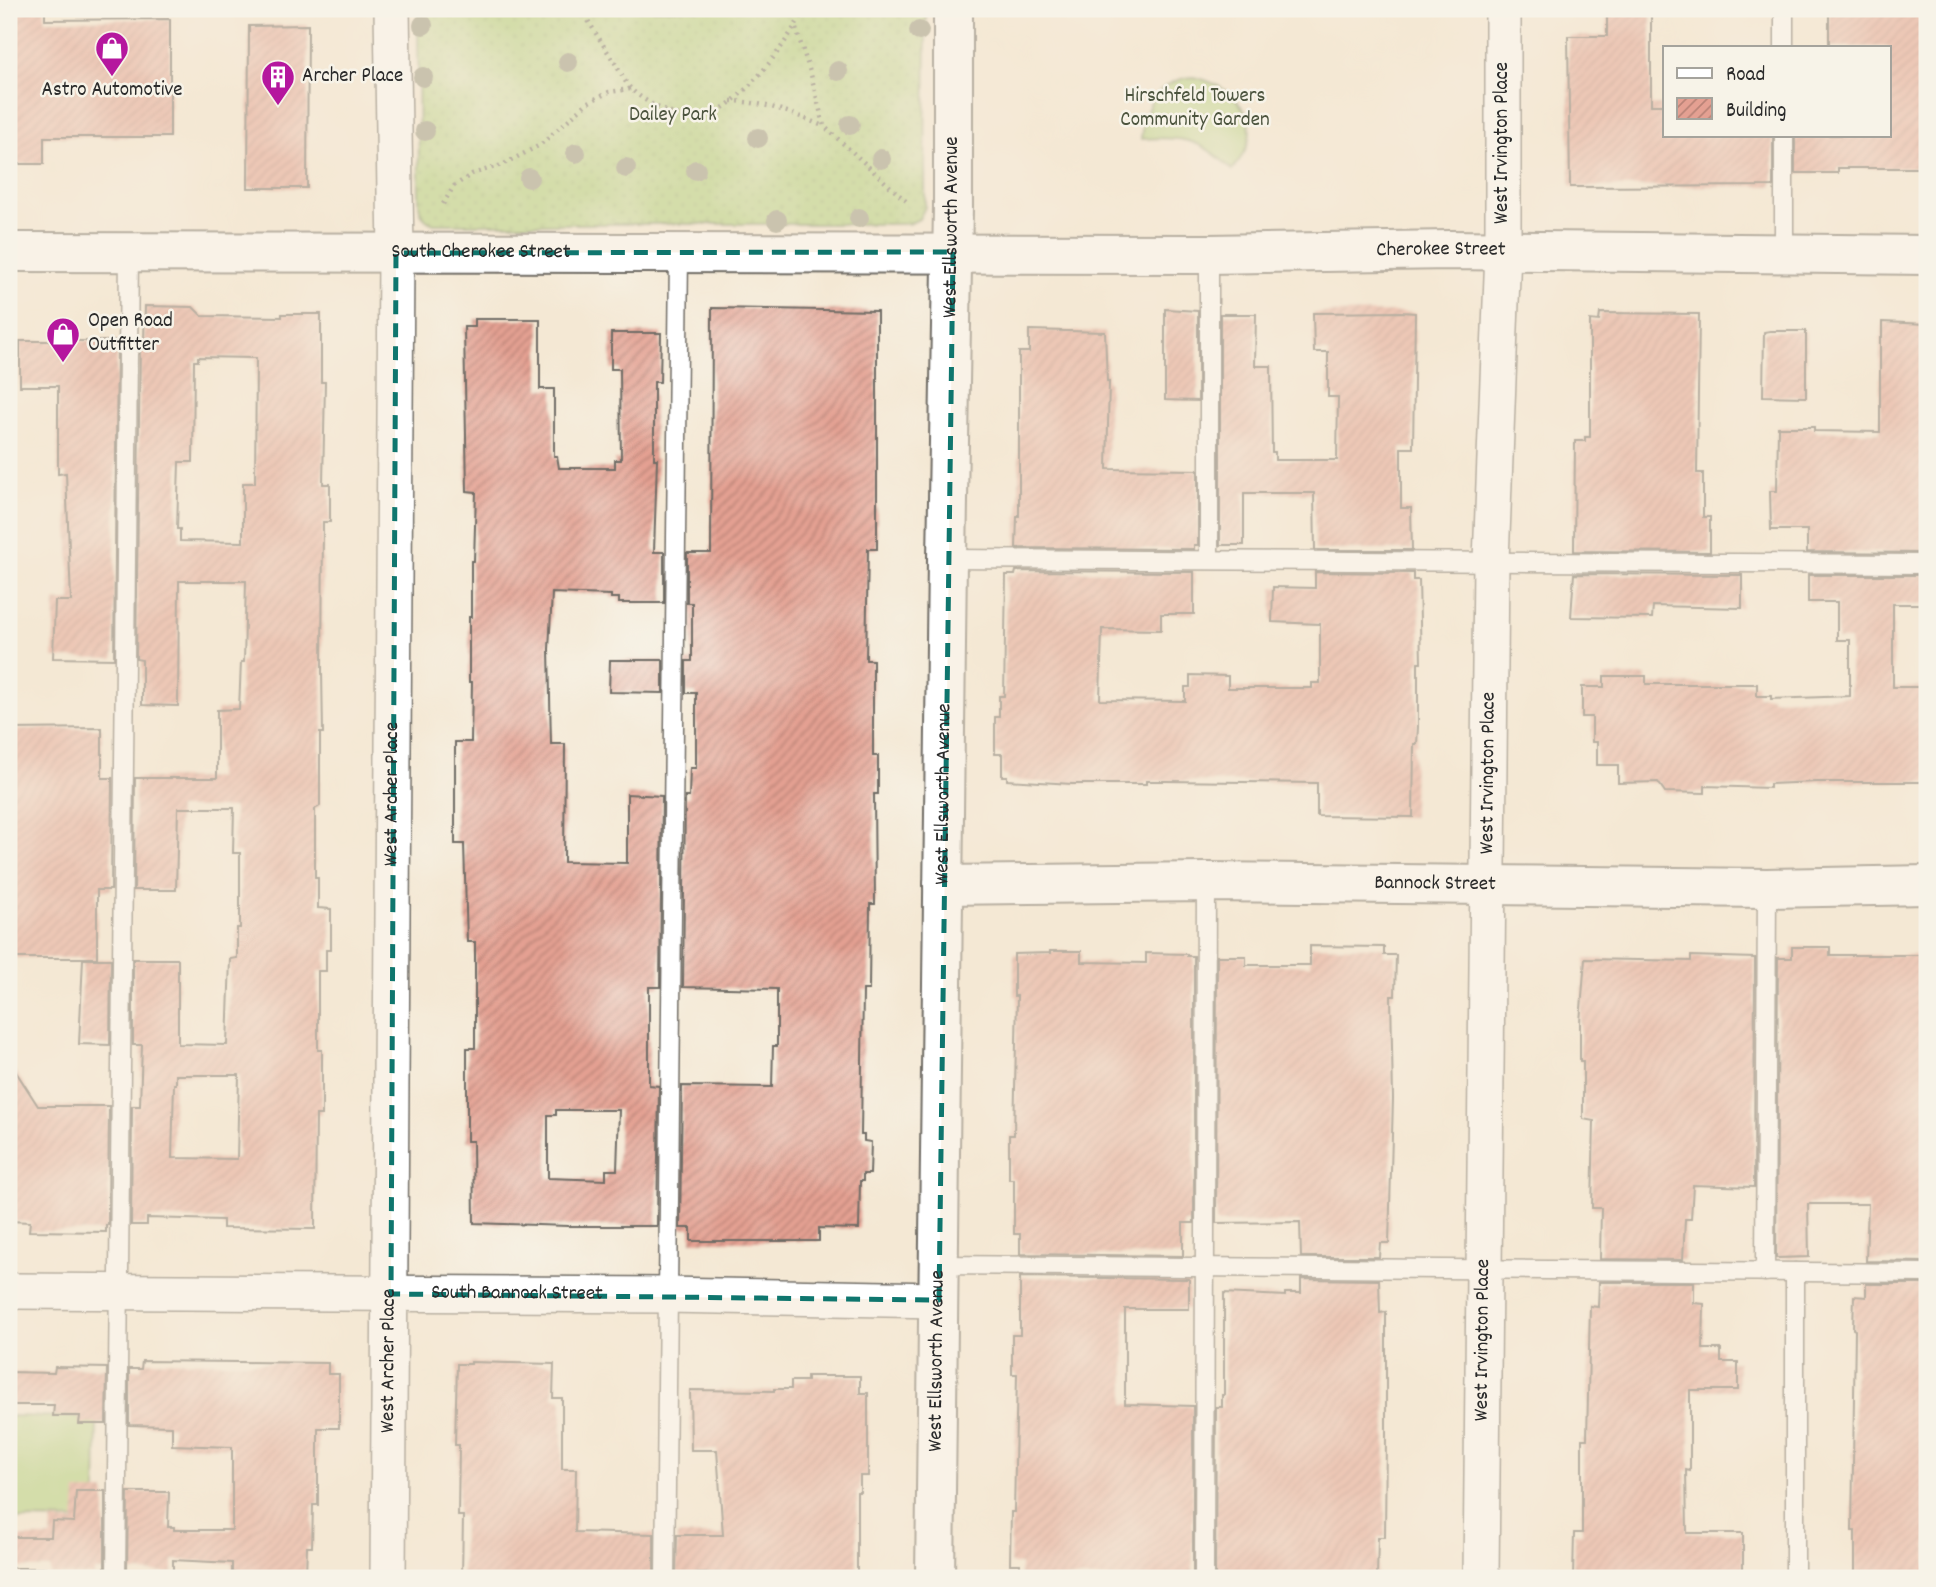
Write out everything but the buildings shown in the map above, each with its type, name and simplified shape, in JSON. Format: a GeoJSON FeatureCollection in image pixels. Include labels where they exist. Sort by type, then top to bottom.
{"type":"FeatureCollection","features":[{"type":"Feature","properties":{"kind":"street","name":"West Archer Place"},"geometry":{"type":"LineString","coordinates":[[388,1578],[396,253],[392,9]]}},
{"type":"Feature","properties":{"kind":"street","name":"West Ellsworth Avenue"},"geometry":{"type":"LineString","coordinates":[[935,1578],[953,252],[953,9]]}},
{"type":"Feature","properties":{"kind":"street","name":"West Irvington Place"},"geometry":{"type":"LineString","coordinates":[[1481,1578],[1491,561],[1503,251],[1503,9]]}},
{"type":"Feature","properties":{"kind":"street","name":"Cherokee Street"},"geometry":{"type":"LineString","coordinates":[[953,252],[1209,254],[1503,251],[1927,255]]}},
{"type":"Feature","properties":{"kind":"street","name":"South Cherokee Street"},"geometry":{"type":"LineString","coordinates":[[9,252],[953,252]]}},
{"type":"Feature","properties":{"kind":"street","name":"Bannock Street"},"geometry":{"type":"LineString","coordinates":[[943,885],[1206,882],[1767,888],[1927,885]]}},
{"type":"Feature","properties":{"kind":"street","name":"South Bannock Street"},"geometry":{"type":"LineString","coordinates":[[9,1292],[666,1295],[939,1282]]}},
{"type":"Feature","properties":{"kind":"lane"},"geometry":{"type":"LineString","coordinates":[[1784,9],[1784,46]]}},
{"type":"Feature","properties":{"kind":"lane"},"geometry":{"type":"LineString","coordinates":[[1784,136],[1784,252]]}},
{"type":"Feature","properties":{"kind":"lane"},"geometry":{"type":"LineString","coordinates":[[116,1578],[129,253]]}},
{"type":"Feature","properties":{"kind":"lane"},"geometry":{"type":"LineString","coordinates":[[664,1578],[679,253]]}},
{"type":"Feature","properties":{"kind":"lane"},"geometry":{"type":"LineString","coordinates":[[1209,254],[1209,559]]}},
{"type":"Feature","properties":{"kind":"lane"},"geometry":{"type":"LineString","coordinates":[[947,559],[1927,564]]}},
{"type":"Feature","properties":{"kind":"lane"},"geometry":{"type":"LineString","coordinates":[[1204,1578],[1206,882]]}},
{"type":"Feature","properties":{"kind":"lane"},"geometry":{"type":"LineString","coordinates":[[1765,1272],[1767,888]]}},
{"type":"Feature","properties":{"kind":"lane"},"geometry":{"type":"LineString","coordinates":[[939,1282],[1205,1266],[1927,1273]]}},
{"type":"Feature","properties":{"kind":"lane"},"geometry":{"type":"LineString","coordinates":[[1795,1272],[1795,1578]]}},
{"type":"Feature","properties":{"kind":"path"},"geometry":{"type":"LineString","coordinates":[[580,9],[631,89],[652,104],[674,114],[699,118],[750,87],[796,28],[804,9]]}},
{"type":"Feature","properties":{"kind":"path"},"geometry":{"type":"LineString","coordinates":[[796,28],[824,126]]}},
{"type":"Feature","properties":{"kind":"path"},"geometry":{"type":"LineString","coordinates":[[443,204],[454,186],[472,174],[502,165],[540,145],[587,103],[609,92],[631,89]]}},
{"type":"Feature","properties":{"kind":"path"},"geometry":{"type":"LineString","coordinates":[[731,101],[754,102],[781,108],[824,126],[907,202]]}},
{"type":"Feature","properties":{"kind":"highlighted area"},"geometry":{"type":"Polygon","coordinates":[[[953,252],[939,1300],[391,1294],[396,253],[953,252]]]}},
{"type":"Feature","properties":{"kind":"green space","name":"Dailey Park"},"geometry":{"type":"Polygon","coordinates":[[[418,9],[926,9],[925,207],[919,219],[909,224],[431,223],[423,217],[419,204],[418,9]]]}},
{"type":"Feature","properties":{"kind":"green space","name":"Hirschfeld Towers Community Garden"},"geometry":{"type":"Polygon","coordinates":[[[1193,77],[1227,92],[1244,110],[1250,133],[1247,146],[1232,170],[1211,152],[1191,142],[1169,138],[1141,139],[1145,116],[1155,97],[1171,83],[1193,77]]]}},
{"type":"Feature","properties":{"kind":"green space"},"geometry":{"type":"Polygon","coordinates":[[[9,1416],[97,1417],[96,1520],[9,1519],[9,1416]]]}},
{"type":"Feature","properties":{"kind":"place","name":"Astro Automotive"},"geometry":{"type":"Point","coordinates":[112,78]}},
{"type":"Feature","properties":{"kind":"place","name":"Archer Place"},"geometry":{"type":"Point","coordinates":[278,107]}},
{"type":"Feature","properties":{"kind":"place","name":"Open Road Outfitter"},"geometry":{"type":"Point","coordinates":[63,364]}}]}
